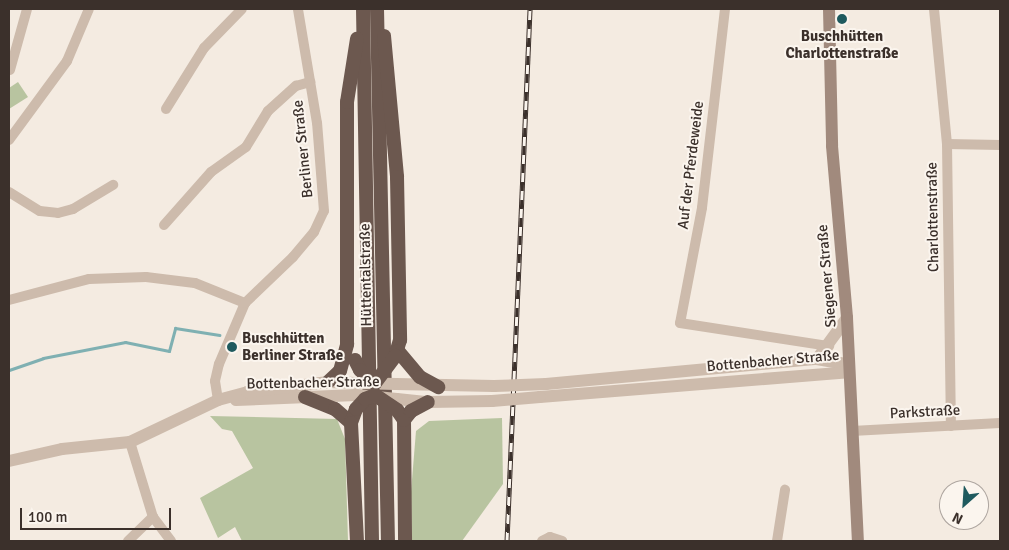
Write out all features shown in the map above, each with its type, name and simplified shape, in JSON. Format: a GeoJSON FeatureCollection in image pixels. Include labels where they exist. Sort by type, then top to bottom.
{"type":"FeatureCollection","features":[{"type":"Feature","properties":{"kind":"highway"},"geometry":{"type":"LineString","coordinates":[[328,382],[340,371],[347,344],[347,102],[362,9]]}},
{"type":"Feature","properties":{"kind":"highway","name":"Hüttentalstraße"},"geometry":{"type":"LineString","coordinates":[[362,9],[372,541]]}},
{"type":"Feature","properties":{"kind":"highway"},"geometry":{"type":"LineString","coordinates":[[351,423],[377,394],[397,353],[397,177],[387,51],[378,9]]}},
{"type":"Feature","properties":{"kind":"highway","name":"Hüttentalstraße"},"geometry":{"type":"LineString","coordinates":[[378,9],[388,541]]}},
{"type":"Feature","properties":{"kind":"highway"},"geometry":{"type":"LineString","coordinates":[[347,344],[360,370],[377,394],[405,541]]}},
{"type":"Feature","properties":{"kind":"highway"},"geometry":{"type":"LineString","coordinates":[[397,353],[413,371],[438,387]]}},
{"type":"Feature","properties":{"kind":"highway"},"geometry":{"type":"LineString","coordinates":[[377,394],[411,412],[428,402]]}},
{"type":"Feature","properties":{"kind":"highway"},"geometry":{"type":"LineString","coordinates":[[305,397],[335,408],[351,423],[357,541]]}},
{"type":"Feature","properties":{"kind":"main road","name":"Siegener Straße"},"geometry":{"type":"LineString","coordinates":[[829,9],[832,146],[847,318],[848,372],[858,541]]}},
{"type":"Feature","properties":{"kind":"street"},"geometry":{"type":"LineString","coordinates":[[10,70],[27,9]]}},
{"type":"Feature","properties":{"kind":"street"},"geometry":{"type":"LineString","coordinates":[[9,140],[67,61],[89,9]]}},
{"type":"Feature","properties":{"kind":"street"},"geometry":{"type":"LineString","coordinates":[[166,109],[204,48],[242,9]]}},
{"type":"Feature","properties":{"kind":"street","name":"Berliner Straße"},"geometry":{"type":"LineString","coordinates":[[218,400],[215,381],[219,364],[245,303],[293,257],[314,232],[324,211],[317,123],[298,9]]}},
{"type":"Feature","properties":{"kind":"street","name":"Auf der Pferdeweide"},"geometry":{"type":"LineString","coordinates":[[725,9],[702,208],[680,323],[829,346]]}},
{"type":"Feature","properties":{"kind":"street","name":"Charlottenstraße"},"geometry":{"type":"LineString","coordinates":[[934,9],[947,144],[951,426]]}},
{"type":"Feature","properties":{"kind":"street"},"geometry":{"type":"LineString","coordinates":[[164,225],[211,172],[246,147],[268,111],[296,86],[310,82]]}},
{"type":"Feature","properties":{"kind":"street"},"geometry":{"type":"LineString","coordinates":[[947,144],[1000,145]]}},
{"type":"Feature","properties":{"kind":"street"},"geometry":{"type":"LineString","coordinates":[[9,192],[40,211],[58,213],[73,209],[113,185]]}},
{"type":"Feature","properties":{"kind":"street"},"geometry":{"type":"LineString","coordinates":[[9,300],[89,280],[146,277],[195,282],[245,303]]}},
{"type":"Feature","properties":{"kind":"street"},"geometry":{"type":"LineString","coordinates":[[817,359],[829,346],[847,318]]}},
{"type":"Feature","properties":{"kind":"street","name":"Bottenbacher Straße"},"geometry":{"type":"LineString","coordinates":[[218,400],[377,394],[438,387],[546,384],[817,359],[840,362],[848,372]]}},
{"type":"Feature","properties":{"kind":"street","name":"Bottenbacher Straße"},"geometry":{"type":"LineString","coordinates":[[9,461],[62,449],[130,442],[218,400],[247,392],[328,382],[377,394],[428,402],[492,401],[848,372]]}},
{"type":"Feature","properties":{"kind":"street","name":"Parkstraße"},"geometry":{"type":"LineString","coordinates":[[852,432],[1000,423]]}},
{"type":"Feature","properties":{"kind":"street"},"geometry":{"type":"LineString","coordinates":[[130,442],[153,517],[164,528],[171,541]]}},
{"type":"Feature","properties":{"kind":"street"},"geometry":{"type":"LineString","coordinates":[[777,541],[785,490]]}},
{"type":"Feature","properties":{"kind":"street"},"geometry":{"type":"LineString","coordinates":[[128,541],[153,517]]}},
{"type":"Feature","properties":{"kind":"street"},"geometry":{"type":"LineString","coordinates":[[542,541],[550,537],[562,541]]}},
{"type":"Feature","properties":{"kind":"green space"},"geometry":{"type":"Polygon","coordinates":[[[18,82],[28,97],[9,109],[9,88],[18,82]]]}},
{"type":"Feature","properties":{"kind":"green space"},"geometry":{"type":"Polygon","coordinates":[[[210,416],[337,419],[345,439],[348,541],[242,541],[235,527],[218,538],[200,498],[253,468],[232,431],[222,429],[210,416]]]}},
{"type":"Feature","properties":{"kind":"green space"},"geometry":{"type":"Polygon","coordinates":[[[502,418],[503,484],[462,541],[412,541],[411,492],[416,431],[429,421],[502,418]]]}},
{"type":"Feature","properties":{"kind":"waterway"},"geometry":{"type":"LineString","coordinates":[[9,370],[43,358],[125,342],[169,351],[175,328],[219,335]]}},
{"type":"Feature","properties":{"kind":"railway"},"geometry":{"type":"LineString","coordinates":[[507,541],[530,9]]}},
{"type":"Feature","properties":{"kind":"place","name":"Buschhütten Charlottenstraße"},"geometry":{"type":"Point","coordinates":[842,19]}},
{"type":"Feature","properties":{"kind":"place","name":"Buschhütten Berliner Straße"},"geometry":{"type":"Point","coordinates":[232,347]}}]}
